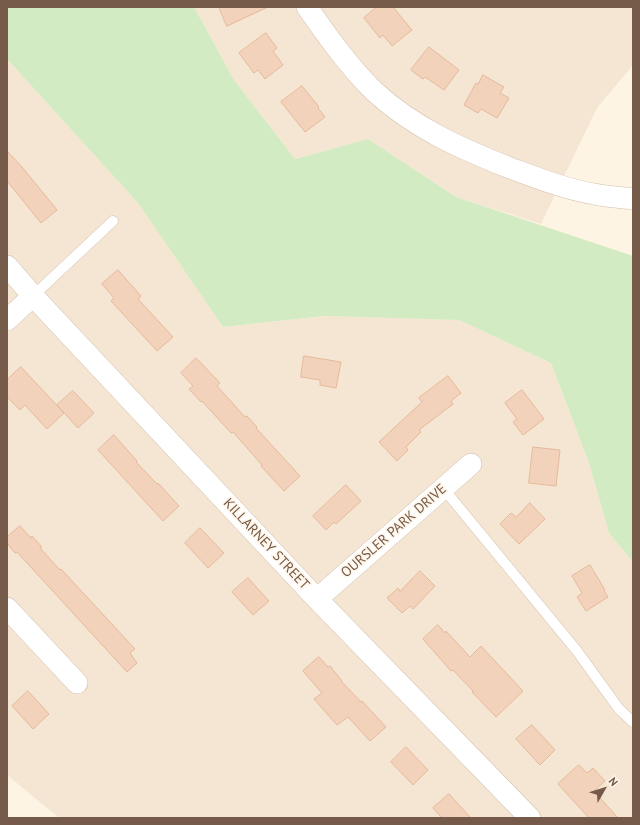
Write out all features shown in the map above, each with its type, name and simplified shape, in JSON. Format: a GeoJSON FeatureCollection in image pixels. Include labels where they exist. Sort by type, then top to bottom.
{"type":"FeatureCollection","features":[{"type":"Feature","properties":{"kind":"street"},"geometry":{"type":"LineString","coordinates":[[307,7],[346,61],[375,92],[397,110],[436,135],[474,154],[564,187],[594,194],[633,199]]}},
{"type":"Feature","properties":{"kind":"street","name":"KILLARNEY STREET"},"geometry":{"type":"LineString","coordinates":[[7,266],[33,296],[317,599],[530,818]]}},
{"type":"Feature","properties":{"kind":"street"},"geometry":{"type":"LineString","coordinates":[[7,320],[33,296]]}},
{"type":"Feature","properties":{"kind":"street","name":"OURSLER PARK DRIVE"},"geometry":{"type":"LineString","coordinates":[[317,599],[471,464]]}},
{"type":"Feature","properties":{"kind":"street"},"geometry":{"type":"LineString","coordinates":[[7,608],[77,683]]}},
{"type":"Feature","properties":{"kind":"lane"},"geometry":{"type":"LineString","coordinates":[[33,296],[113,220]]}},
{"type":"Feature","properties":{"kind":"lane"},"geometry":{"type":"LineString","coordinates":[[443,488],[578,651],[619,708],[633,722]]}},
{"type":"Feature","properties":{"kind":"shaded area"},"geometry":{"type":"Polygon","coordinates":[[[194,7],[633,7],[633,65],[597,108],[541,224],[456,197],[368,139],[295,159],[234,80],[194,7]]]}},
{"type":"Feature","properties":{"kind":"shaded area"},"geometry":{"type":"Polygon","coordinates":[[[7,59],[138,203],[223,327],[324,316],[459,320],[551,363],[589,463],[609,533],[633,562],[633,818],[59,818],[7,775],[7,59]]]}},
{"type":"Feature","properties":{"kind":"green space"},"geometry":{"type":"Polygon","coordinates":[[[7,7],[194,7],[234,80],[295,159],[368,139],[456,197],[633,256],[633,562],[609,533],[589,463],[551,363],[459,320],[324,316],[223,327],[138,203],[7,59],[7,7]]]}},
{"type":"Feature","properties":{"kind":"building"},"geometry":{"type":"Polygon","coordinates":[[[219,7],[268,7],[227,26],[219,7]]]}},
{"type":"Feature","properties":{"kind":"building"},"geometry":{"type":"Polygon","coordinates":[[[377,7],[393,7],[412,30],[392,46],[383,35],[380,38],[364,18],[377,7]]]}},
{"type":"Feature","properties":{"kind":"building"},"geometry":{"type":"Polygon","coordinates":[[[266,33],[277,48],[273,51],[283,65],[265,79],[258,70],[254,73],[239,53],[266,33]]]}},
{"type":"Feature","properties":{"kind":"building"},"geometry":{"type":"Polygon","coordinates":[[[429,47],[459,70],[444,90],[425,77],[423,79],[411,70],[429,47]]]}},
{"type":"Feature","properties":{"kind":"building"},"geometry":{"type":"Polygon","coordinates":[[[483,75],[504,87],[500,93],[509,98],[497,118],[481,109],[478,113],[464,105],[476,83],[478,84],[483,75]]]}},
{"type":"Feature","properties":{"kind":"building"},"geometry":{"type":"Polygon","coordinates":[[[302,86],[325,117],[305,132],[281,102],[302,86]]]}},
{"type":"Feature","properties":{"kind":"building"},"geometry":{"type":"Polygon","coordinates":[[[7,151],[57,210],[41,223],[7,181],[7,151]]]}},
{"type":"Feature","properties":{"kind":"building"},"geometry":{"type":"Polygon","coordinates":[[[118,270],[141,296],[138,299],[173,337],[157,351],[111,301],[114,298],[102,284],[118,270]]]}},
{"type":"Feature","properties":{"kind":"building"},"geometry":{"type":"Polygon","coordinates":[[[304,356],[341,362],[336,388],[320,385],[320,380],[301,377],[304,356]]]}},
{"type":"Feature","properties":{"kind":"building"},"geometry":{"type":"Polygon","coordinates":[[[196,358],[220,383],[217,386],[245,417],[247,416],[300,476],[284,491],[233,432],[231,433],[189,389],[193,386],[181,373],[196,358]]]}},
{"type":"Feature","properties":{"kind":"building"},"geometry":{"type":"Polygon","coordinates":[[[21,367],[64,413],[47,429],[25,405],[20,410],[7,397],[7,380],[21,367]]]}},
{"type":"Feature","properties":{"kind":"building"},"geometry":{"type":"Polygon","coordinates":[[[448,376],[461,393],[451,401],[453,404],[419,430],[421,432],[406,447],[408,450],[397,461],[379,442],[422,402],[419,398],[448,376]]]}},
{"type":"Feature","properties":{"kind":"building"},"geometry":{"type":"Polygon","coordinates":[[[522,390],[544,419],[523,435],[513,422],[517,419],[505,403],[522,390]]]}},
{"type":"Feature","properties":{"kind":"building"},"geometry":{"type":"Polygon","coordinates":[[[73,391],[94,413],[78,428],[57,405],[73,391]]]}},
{"type":"Feature","properties":{"kind":"building"},"geometry":{"type":"Polygon","coordinates":[[[114,435],[137,461],[136,462],[179,506],[163,521],[98,450],[114,435]]]}},
{"type":"Feature","properties":{"kind":"building"},"geometry":{"type":"Polygon","coordinates":[[[533,447],[560,450],[556,486],[529,483],[533,447]]]}},
{"type":"Feature","properties":{"kind":"building"},"geometry":{"type":"Polygon","coordinates":[[[346,485],[361,501],[336,524],[334,522],[326,530],[313,516],[346,485]]]}},
{"type":"Feature","properties":{"kind":"building"},"geometry":{"type":"Polygon","coordinates":[[[530,503],[545,519],[519,544],[500,524],[511,513],[516,517],[530,503]]]}},
{"type":"Feature","properties":{"kind":"building"},"geometry":{"type":"Polygon","coordinates":[[[20,526],[31,538],[32,536],[42,547],[40,548],[60,570],[61,569],[135,649],[130,653],[137,663],[127,672],[7,543],[7,537],[20,526]]]}},
{"type":"Feature","properties":{"kind":"building"},"geometry":{"type":"Polygon","coordinates":[[[200,528],[224,553],[208,568],[185,543],[200,528]]]}},
{"type":"Feature","properties":{"kind":"building"},"geometry":{"type":"Polygon","coordinates":[[[590,565],[608,597],[586,611],[577,597],[582,593],[572,576],[590,565]]]}},
{"type":"Feature","properties":{"kind":"building"},"geometry":{"type":"Polygon","coordinates":[[[420,571],[435,586],[413,609],[410,606],[402,613],[387,598],[398,588],[400,591],[420,571]]]}},
{"type":"Feature","properties":{"kind":"building"},"geometry":{"type":"Polygon","coordinates":[[[248,578],[269,601],[253,615],[232,592],[248,578]]]}},
{"type":"Feature","properties":{"kind":"building"},"geometry":{"type":"Polygon","coordinates":[[[438,625],[445,633],[446,631],[470,657],[481,646],[523,691],[496,717],[453,670],[451,671],[423,639],[438,625]]]}},
{"type":"Feature","properties":{"kind":"building"},"geometry":{"type":"Polygon","coordinates":[[[319,657],[328,667],[330,666],[341,681],[386,727],[370,741],[348,717],[337,725],[314,699],[322,693],[303,671],[319,657]]]}},
{"type":"Feature","properties":{"kind":"building"},"geometry":{"type":"Polygon","coordinates":[[[28,691],[49,714],[33,729],[12,706],[28,691]]]}},
{"type":"Feature","properties":{"kind":"building"},"geometry":{"type":"Polygon","coordinates":[[[532,725],[555,750],[540,765],[516,739],[532,725]]]}},
{"type":"Feature","properties":{"kind":"building"},"geometry":{"type":"Polygon","coordinates":[[[406,747],[428,770],[413,785],[391,762],[406,747]]]}},
{"type":"Feature","properties":{"kind":"building"},"geometry":{"type":"Polygon","coordinates":[[[579,765],[587,773],[593,768],[605,781],[594,791],[618,818],[589,818],[558,784],[579,765]]]}},
{"type":"Feature","properties":{"kind":"building"},"geometry":{"type":"Polygon","coordinates":[[[449,794],[471,818],[442,818],[433,808],[449,794]]]}}]}
